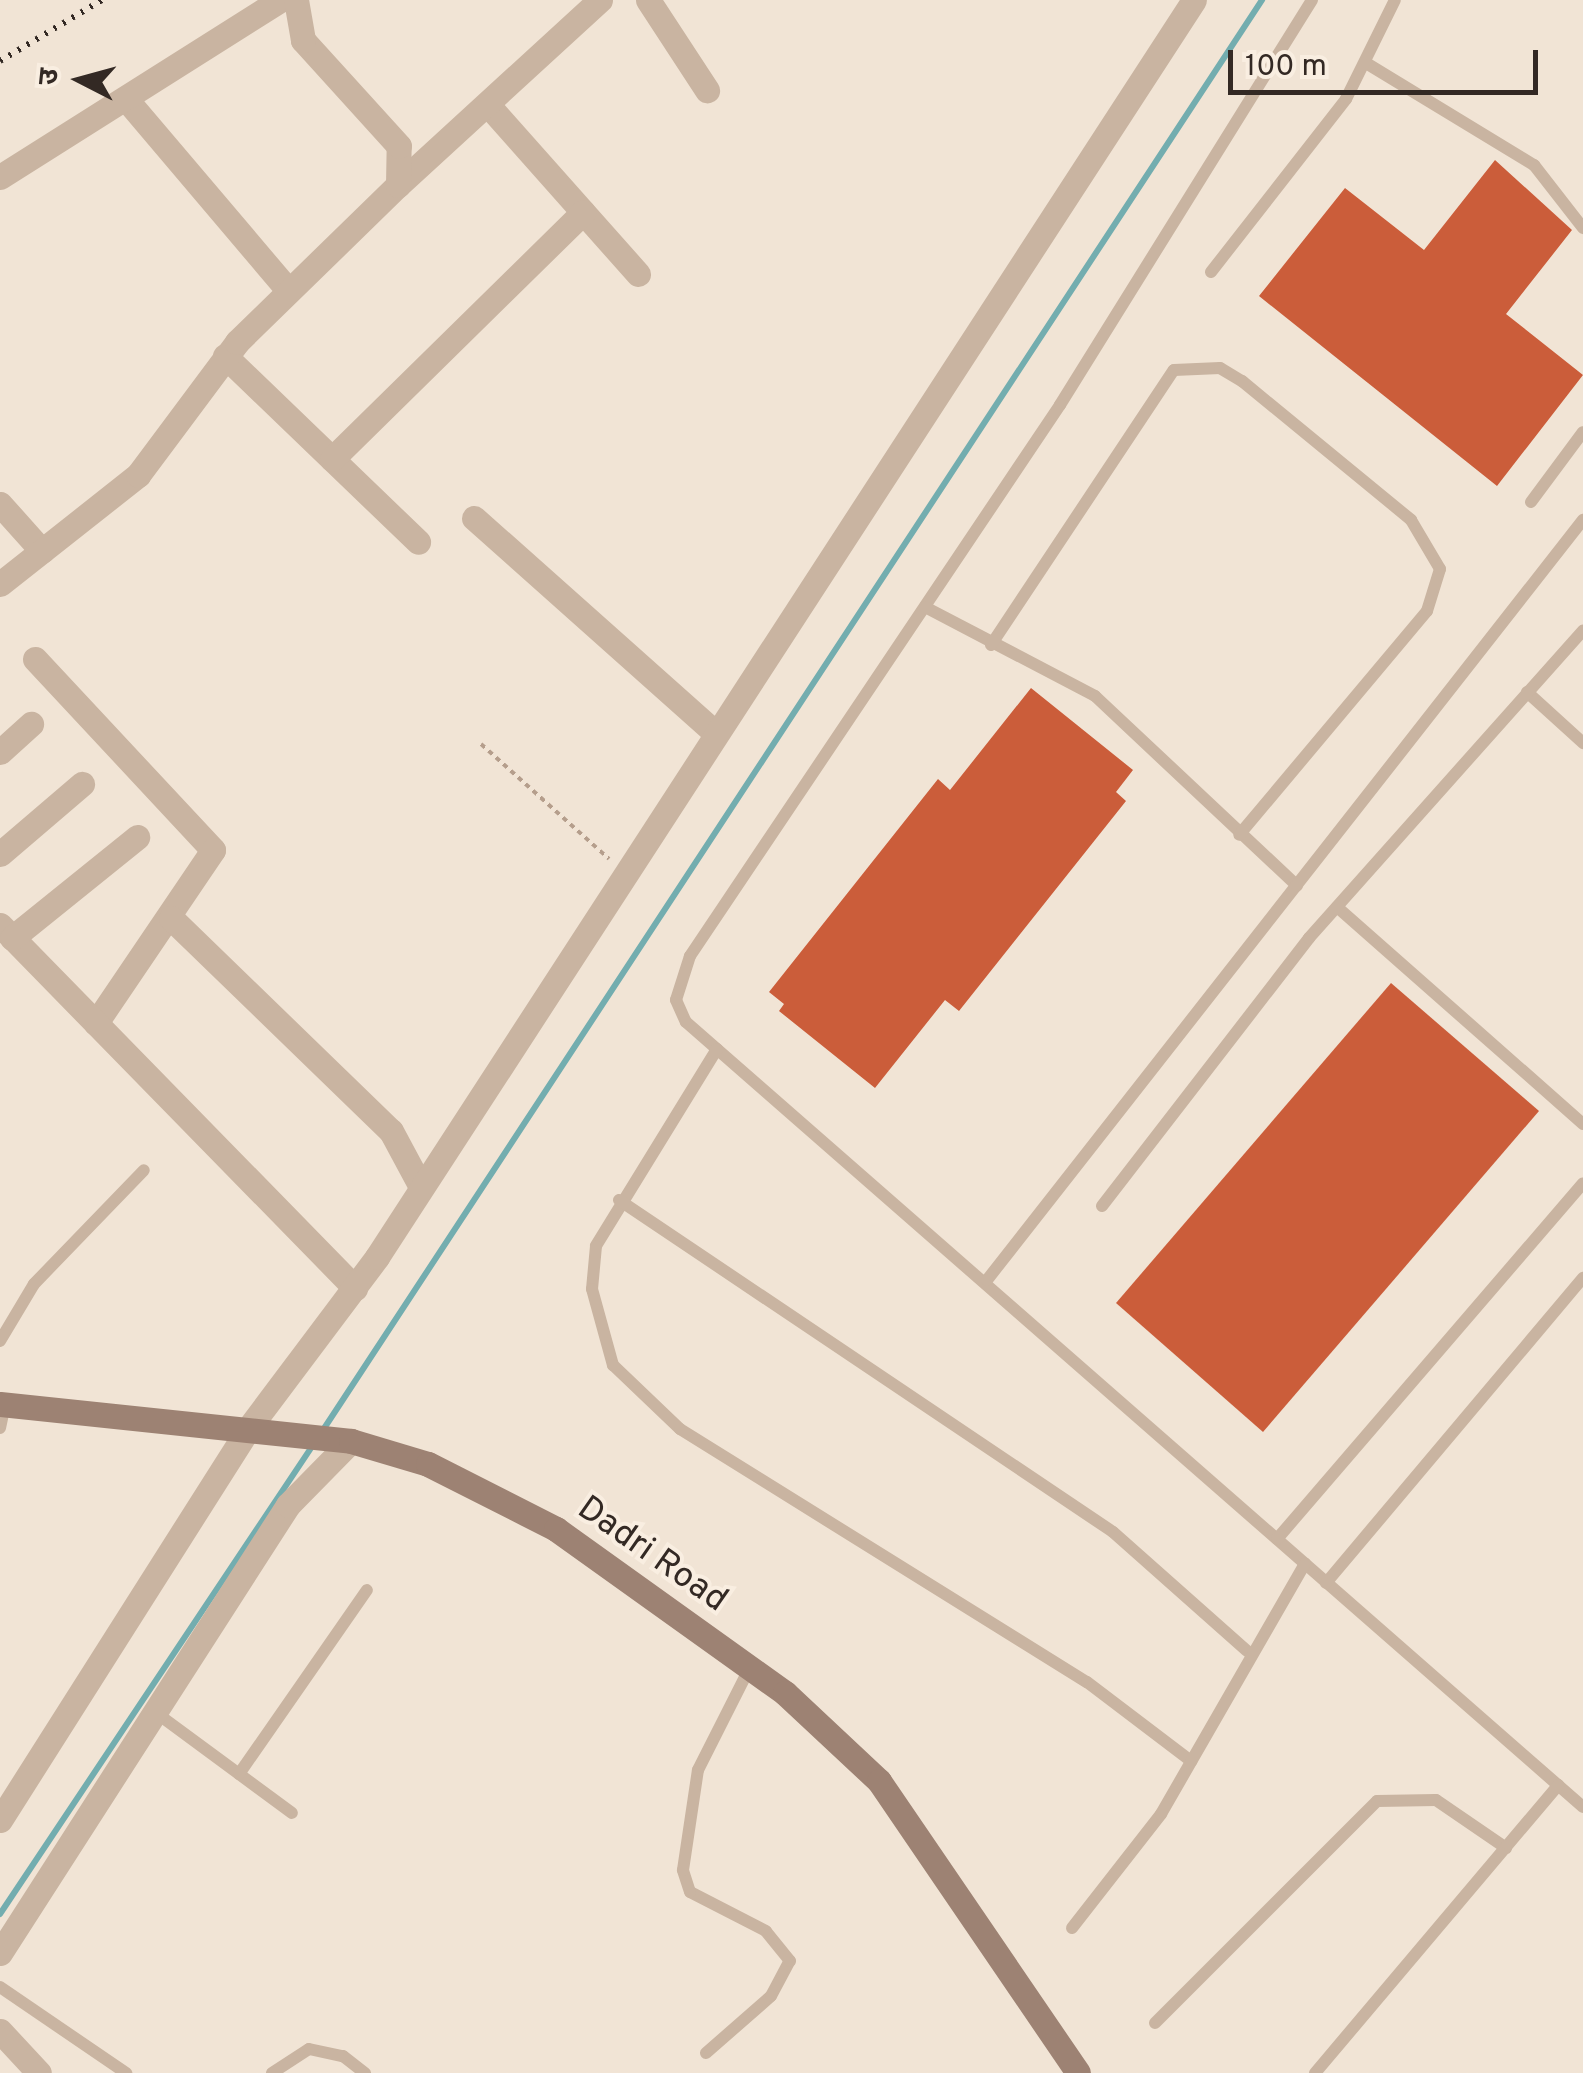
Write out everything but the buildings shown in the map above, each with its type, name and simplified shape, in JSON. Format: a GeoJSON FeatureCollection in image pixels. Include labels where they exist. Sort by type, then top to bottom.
{"type":"FeatureCollection","features":[{"type":"Feature","properties":{"kind":"main road","name":"Dadri Road"},"geometry":{"type":"LineString","coordinates":[[2,1412],[351,1441],[428,1464],[556,1529],[750,1667],[879,1782],[1078,2073]]}},
{"type":"Feature","properties":{"kind":"street"},"geometry":{"type":"LineString","coordinates":[[0,177],[280,0]]}},
{"type":"Feature","properties":{"kind":"street"},"geometry":{"type":"LineString","coordinates":[[296,0],[303,40],[400,146],[398,185]]}},
{"type":"Feature","properties":{"kind":"street"},"geometry":{"type":"LineString","coordinates":[[0,584],[138,475],[224,356],[288,290],[600,0]]}},
{"type":"Feature","properties":{"kind":"street"},"geometry":{"type":"LineString","coordinates":[[648,0],[707,90]]}},
{"type":"Feature","properties":{"kind":"street"},"geometry":{"type":"LineString","coordinates":[[0,1820],[254,1430],[355,1288],[1194,0]]}},
{"type":"Feature","properties":{"kind":"street"},"geometry":{"type":"LineString","coordinates":[[126,99],[288,290]]}},
{"type":"Feature","properties":{"kind":"street"},"geometry":{"type":"LineString","coordinates":[[488,105],[638,274]]}},
{"type":"Feature","properties":{"kind":"street"},"geometry":{"type":"LineString","coordinates":[[332,460],[582,212]]}},
{"type":"Feature","properties":{"kind":"street"},"geometry":{"type":"LineString","coordinates":[[224,356],[418,542]]}},
{"type":"Feature","properties":{"kind":"street"},"geometry":{"type":"LineString","coordinates":[[0,504],[42,551]]}},
{"type":"Feature","properties":{"kind":"street"},"geometry":{"type":"LineString","coordinates":[[474,518],[714,732]]}},
{"type":"Feature","properties":{"kind":"street"},"geometry":{"type":"LineString","coordinates":[[35,658],[212,842],[211,860],[96,1024]]}},
{"type":"Feature","properties":{"kind":"street"},"geometry":{"type":"LineString","coordinates":[[0,752],[32,724]]}},
{"type":"Feature","properties":{"kind":"street"},"geometry":{"type":"LineString","coordinates":[[0,854],[82,784]]}},
{"type":"Feature","properties":{"kind":"street"},"geometry":{"type":"LineString","coordinates":[[137,837],[6,932],[355,1288]]}},
{"type":"Feature","properties":{"kind":"street"},"geometry":{"type":"LineString","coordinates":[[171,918],[391,1131],[421,1187]]}},
{"type":"Feature","properties":{"kind":"street"},"geometry":{"type":"LineString","coordinates":[[0,1953],[288,1505],[351,1441]]}},
{"type":"Feature","properties":{"kind":"street"},"geometry":{"type":"LineString","coordinates":[[0,2031],[38,2073]]}},
{"type":"Feature","properties":{"kind":"lane"},"geometry":{"type":"LineString","coordinates":[[1312,0],[925,606],[676,978],[686,1022],[987,1280],[1304,1564],[1583,1806]]}},
{"type":"Feature","properties":{"kind":"lane"},"geometry":{"type":"LineString","coordinates":[[1211,272],[1366,63],[1394,0]]}},
{"type":"Feature","properties":{"kind":"lane"},"geometry":{"type":"LineString","coordinates":[[1366,63],[1534,165],[1583,228]]}},
{"type":"Feature","properties":{"kind":"lane"},"geometry":{"type":"LineString","coordinates":[[991,645],[1174,370],[1220,368],[1242,381],[1410,520],[1440,569],[1427,611],[1238,834]]}},
{"type":"Feature","properties":{"kind":"lane"},"geometry":{"type":"LineString","coordinates":[[1530,502],[1583,432]]}},
{"type":"Feature","properties":{"kind":"lane"},"geometry":{"type":"LineString","coordinates":[[987,1280],[1583,520]]}},
{"type":"Feature","properties":{"kind":"lane"},"geometry":{"type":"LineString","coordinates":[[925,606],[991,645],[1095,696],[1296,886]]}},
{"type":"Feature","properties":{"kind":"lane"},"geometry":{"type":"LineString","coordinates":[[1102,1206],[1337,907],[1583,630]]}},
{"type":"Feature","properties":{"kind":"lane"},"geometry":{"type":"LineString","coordinates":[[1527,692],[1583,743]]}},
{"type":"Feature","properties":{"kind":"lane"},"geometry":{"type":"LineString","coordinates":[[1337,907],[1583,1124]]}},
{"type":"Feature","properties":{"kind":"lane"},"geometry":{"type":"LineString","coordinates":[[717,1049],[619,1200],[596,1246],[592,1289],[613,1365],[640,1397],[1087,1682],[1191,1761]]}},
{"type":"Feature","properties":{"kind":"lane"},"geometry":{"type":"LineString","coordinates":[[0,1341],[34,1284],[144,1170]]}},
{"type":"Feature","properties":{"kind":"lane"},"geometry":{"type":"LineString","coordinates":[[1278,1540],[1583,1184]]}},
{"type":"Feature","properties":{"kind":"lane"},"geometry":{"type":"LineString","coordinates":[[619,1200],[1113,1532],[1247,1651]]}},
{"type":"Feature","properties":{"kind":"lane"},"geometry":{"type":"LineString","coordinates":[[1326,1583],[1583,1278]]}},
{"type":"Feature","properties":{"kind":"lane"},"geometry":{"type":"LineString","coordinates":[[1072,1928],[1191,1761],[1247,1651],[1304,1564]]}},
{"type":"Feature","properties":{"kind":"lane"},"geometry":{"type":"LineString","coordinates":[[239,1774],[367,1590]]}},
{"type":"Feature","properties":{"kind":"lane"},"geometry":{"type":"LineString","coordinates":[[706,2052],[771,1996],[790,1961],[766,1931],[690,1892],[682,1870],[698,1770],[750,1667]]}},
{"type":"Feature","properties":{"kind":"lane"},"geometry":{"type":"LineString","coordinates":[[155,1712],[292,1813]]}},
{"type":"Feature","properties":{"kind":"lane"},"geometry":{"type":"LineString","coordinates":[[1315,2073],[1558,1786]]}},
{"type":"Feature","properties":{"kind":"lane"},"geometry":{"type":"LineString","coordinates":[[1155,2023],[1377,1801],[1436,1800],[1506,1848]]}},
{"type":"Feature","properties":{"kind":"lane"},"geometry":{"type":"LineString","coordinates":[[0,1987],[126,2073]]}},
{"type":"Feature","properties":{"kind":"lane"},"geometry":{"type":"LineString","coordinates":[[272,2073],[291,2056],[325,2049],[365,2073]]}},
{"type":"Feature","properties":{"kind":"path"},"geometry":{"type":"LineString","coordinates":[[481,744],[624,872]]}},
{"type":"Feature","properties":{"kind":"waterway"},"geometry":{"type":"LineString","coordinates":[[323,1430],[1262,0]]}},
{"type":"Feature","properties":{"kind":"waterway"},"geometry":{"type":"LineString","coordinates":[[0,1914],[313,1445]]}},
{"type":"Feature","properties":{"kind":"railway"},"geometry":{"type":"LineString","coordinates":[[0,61],[102,0]]}}]}
